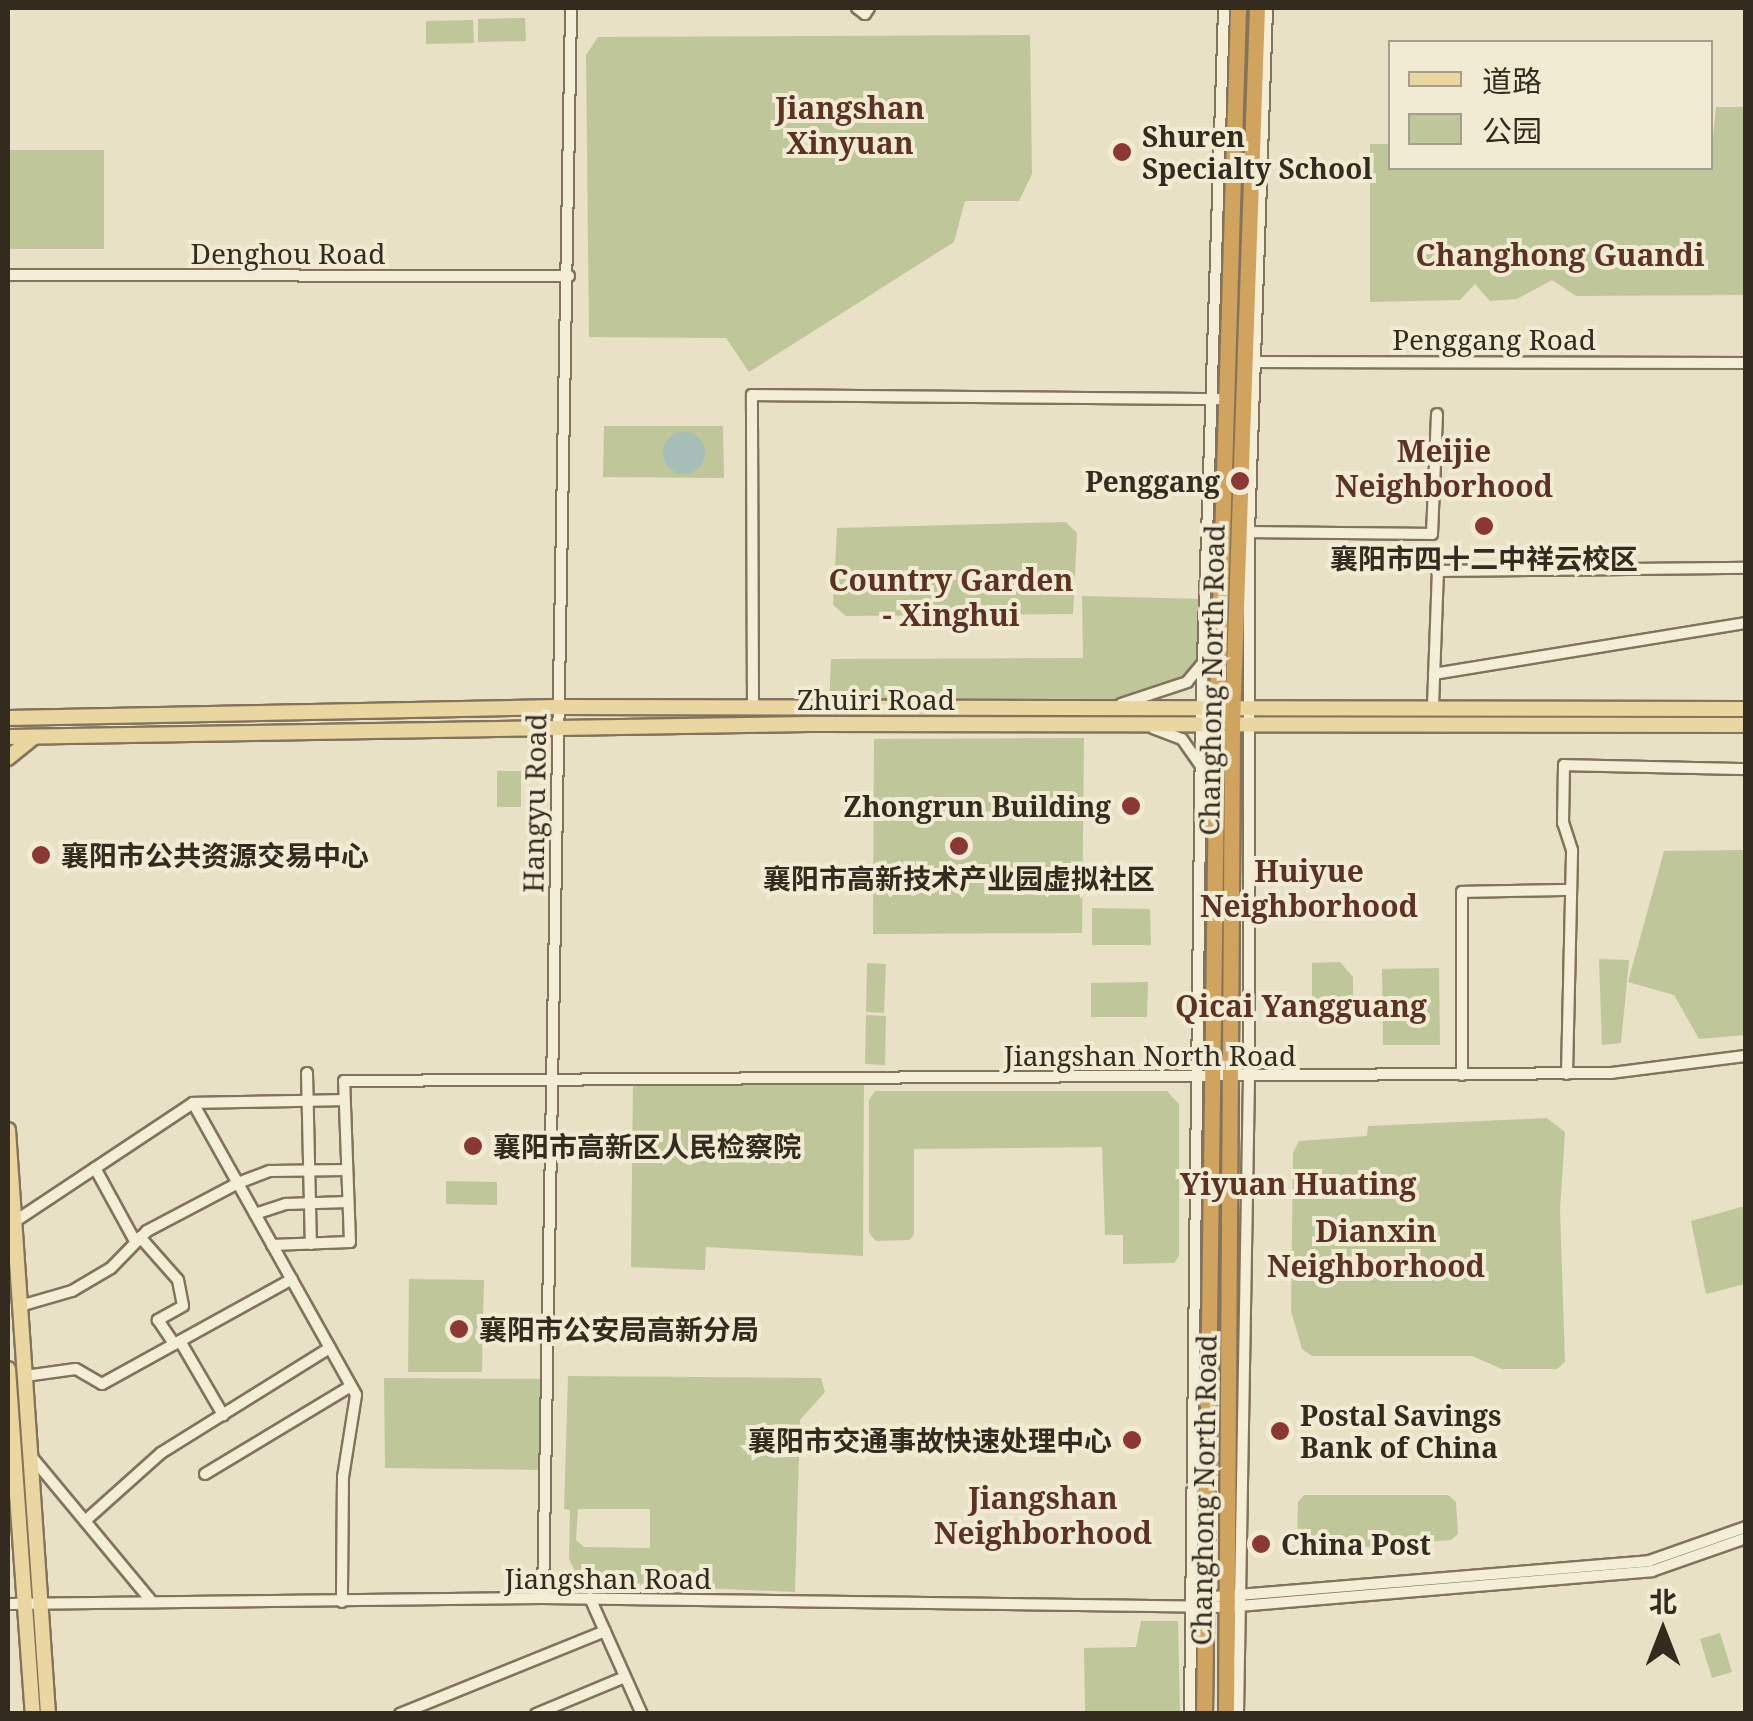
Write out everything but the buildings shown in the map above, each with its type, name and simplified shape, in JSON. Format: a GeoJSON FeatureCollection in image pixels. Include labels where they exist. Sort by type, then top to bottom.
{"type":"FeatureCollection","features":[{"type":"Feature","properties":{"kind":"highway","name":"Changhong North Road"},"geometry":{"type":"LineString","coordinates":[[1225,705],[1219,618],[1216,399],[1238,8]]}},
{"type":"Feature","properties":{"kind":"highway","name":"Changhong North Road"},"geometry":{"type":"LineString","coordinates":[[1204,1714],[1207,1078],[1217,723],[1225,705],[1250,362],[1257,8]]}},
{"type":"Feature","properties":{"kind":"highway","name":"Changhong North Road"},"geometry":{"type":"LineString","coordinates":[[1217,723],[1241,1077],[1233,1600],[1226,1714]]}},
{"type":"Feature","properties":{"kind":"main road","name":"Zhuiri Road"},"geometry":{"type":"LineString","coordinates":[[8,718],[557,707],[1118,704],[1746,708]]}},
{"type":"Feature","properties":{"kind":"main road"},"geometry":{"type":"LineString","coordinates":[[8,707],[31,717]]}},
{"type":"Feature","properties":{"kind":"main road","name":"Zhuiri Road"},"geometry":{"type":"LineString","coordinates":[[8,737],[363,736],[557,727],[1122,723],[1746,725]]}},
{"type":"Feature","properties":{"kind":"main road"},"geometry":{"type":"LineString","coordinates":[[8,758],[34,737]]}},
{"type":"Feature","properties":{"kind":"main road"},"geometry":{"type":"LineString","coordinates":[[8,1130],[48,1714]]}},
{"type":"Feature","properties":{"kind":"main road"},"geometry":{"type":"LineString","coordinates":[[8,1369],[9,1430],[33,1714]]}},
{"type":"Feature","properties":{"kind":"street","name":"Hangyu Road"},"geometry":{"type":"LineString","coordinates":[[543,1598],[557,707],[569,276],[570,8]]}},
{"type":"Feature","properties":{"kind":"street"},"geometry":{"type":"LineString","coordinates":[[858,8],[865,14],[869,8]]}},
{"type":"Feature","properties":{"kind":"street"},"geometry":{"type":"LineString","coordinates":[[1224,8],[1216,399],[1202,667],[1225,705],[1249,723],[1241,1077]]}},
{"type":"Feature","properties":{"kind":"street"},"geometry":{"type":"LineString","coordinates":[[1225,705],[1249,532],[1250,362],[1267,8]]}},
{"type":"Feature","properties":{"kind":"street","name":"Denghou Road"},"geometry":{"type":"LineString","coordinates":[[8,276],[569,276]]}},
{"type":"Feature","properties":{"kind":"street","name":"Penggang Road"},"geometry":{"type":"LineString","coordinates":[[1250,362],[1746,363]]}},
{"type":"Feature","properties":{"kind":"street"},"geometry":{"type":"LineString","coordinates":[[752,706],[752,394],[1216,399]]}},
{"type":"Feature","properties":{"kind":"street"},"geometry":{"type":"LineString","coordinates":[[1249,532],[1432,534],[1437,414]]}},
{"type":"Feature","properties":{"kind":"street"},"geometry":{"type":"LineString","coordinates":[[1434,706],[1434,577],[1444,568],[1746,568]]}},
{"type":"Feature","properties":{"kind":"street"},"geometry":{"type":"LineString","coordinates":[[1118,704],[1166,694],[1202,667],[1219,618]]}},
{"type":"Feature","properties":{"kind":"street"},"geometry":{"type":"LineString","coordinates":[[1434,674],[1746,623]]}},
{"type":"Feature","properties":{"kind":"street"},"geometry":{"type":"LineString","coordinates":[[1122,723],[1182,739],[1216,795]]}},
{"type":"Feature","properties":{"kind":"street"},"geometry":{"type":"LineString","coordinates":[[1207,1078],[1201,766],[1217,723]]}},
{"type":"Feature","properties":{"kind":"street"},"geometry":{"type":"LineString","coordinates":[[1567,1074],[1571,890],[1564,765],[1746,769]]}},
{"type":"Feature","properties":{"kind":"street"},"geometry":{"type":"LineString","coordinates":[[1462,1075],[1462,892],[1571,890]]}},
{"type":"Feature","properties":{"kind":"street","name":"Jiangshan North Road"},"geometry":{"type":"LineString","coordinates":[[344,1100],[344,1082],[1567,1074],[1746,1056]]}},
{"type":"Feature","properties":{"kind":"street"},"geometry":{"type":"LineString","coordinates":[[307,1073],[311,1244]]}},
{"type":"Feature","properties":{"kind":"street"},"geometry":{"type":"LineString","coordinates":[[14,1222],[193,1103],[344,1100],[350,1242],[272,1245]]}},
{"type":"Feature","properties":{"kind":"street"},"geometry":{"type":"LineString","coordinates":[[193,1103],[356,1395],[343,1477],[342,1602]]}},
{"type":"Feature","properties":{"kind":"street"},"geometry":{"type":"LineString","coordinates":[[94,1168],[138,1239],[178,1280],[183,1306],[158,1320],[223,1414]]}},
{"type":"Feature","properties":{"kind":"street"},"geometry":{"type":"LineString","coordinates":[[20,1306],[72,1291],[111,1268],[138,1239],[238,1183],[270,1172],[347,1170]]}},
{"type":"Feature","properties":{"kind":"street"},"geometry":{"type":"LineString","coordinates":[[255,1214],[311,1203],[348,1202]]}},
{"type":"Feature","properties":{"kind":"street"},"geometry":{"type":"LineString","coordinates":[[25,1376],[76,1369],[102,1384],[292,1279]]}},
{"type":"Feature","properties":{"kind":"street"},"geometry":{"type":"LineString","coordinates":[[85,1521],[161,1454],[330,1348]]}},
{"type":"Feature","properties":{"kind":"street"},"geometry":{"type":"LineString","coordinates":[[205,1474],[351,1386]]}},
{"type":"Feature","properties":{"kind":"street"},"geometry":{"type":"LineString","coordinates":[[30,1455],[152,1602]]}},
{"type":"Feature","properties":{"kind":"street"},"geometry":{"type":"LineString","coordinates":[[1233,1600],[1650,1561],[1746,1526]]}},
{"type":"Feature","properties":{"kind":"street"},"geometry":{"type":"LineString","coordinates":[[1233,1600],[1652,1571],[1746,1538]]}},
{"type":"Feature","properties":{"kind":"street","name":"Jiangshan Road"},"geometry":{"type":"LineString","coordinates":[[8,1604],[543,1598],[1233,1600]]}},
{"type":"Feature","properties":{"kind":"street"},"geometry":{"type":"LineString","coordinates":[[590,1598],[642,1714]]}},
{"type":"Feature","properties":{"kind":"street"},"geometry":{"type":"LineString","coordinates":[[1233,1600],[1238,1714]]}},
{"type":"Feature","properties":{"kind":"street"},"geometry":{"type":"LineString","coordinates":[[1190,1714],[1202,1601]]}},
{"type":"Feature","properties":{"kind":"street"},"geometry":{"type":"LineString","coordinates":[[400,1714],[605,1631]]}},
{"type":"Feature","properties":{"kind":"street"},"geometry":{"type":"LineString","coordinates":[[536,1714],[626,1677]]}},
{"type":"Feature","properties":{"kind":"green space"},"geometry":{"type":"Polygon","coordinates":[[[525,18],[526,41],[478,42],[478,19],[525,18]]]}},
{"type":"Feature","properties":{"kind":"green space"},"geometry":{"type":"Polygon","coordinates":[[[473,20],[474,43],[426,44],[426,21],[473,20]]]}},
{"type":"Feature","properties":{"kind":"green space"},"geometry":{"type":"Polygon","coordinates":[[[1030,35],[1032,174],[1019,201],[965,201],[954,242],[749,372],[726,338],[589,337],[586,55],[598,37],[1030,35]]]}},
{"type":"Feature","properties":{"kind":"green space"},"geometry":{"type":"Polygon","coordinates":[[[1716,107],[1745,107],[1745,295],[1576,296],[1552,280],[1517,299],[1490,301],[1475,284],[1460,300],[1370,302],[1370,144],[1388,144],[1388,170],[1713,170],[1716,107]]]}},
{"type":"Feature","properties":{"kind":"green space"},"geometry":{"type":"Polygon","coordinates":[[[8,150],[104,150],[104,249],[8,249],[8,150]]]}},
{"type":"Feature","properties":{"kind":"green space"},"geometry":{"type":"Polygon","coordinates":[[[604,426],[723,426],[724,478],[603,477],[604,426]]]}},
{"type":"Feature","properties":{"kind":"green space"},"geometry":{"type":"Polygon","coordinates":[[[1066,522],[1077,533],[1073,614],[846,616],[833,605],[837,528],[1066,522]]]}},
{"type":"Feature","properties":{"kind":"green space"},"geometry":{"type":"Polygon","coordinates":[[[1082,596],[1204,599],[1202,667],[1187,682],[1118,704],[829,706],[831,659],[1083,658],[1082,596]]]}},
{"type":"Feature","properties":{"kind":"green space"},"geometry":{"type":"Polygon","coordinates":[[[1084,738],[1082,933],[873,934],[874,739],[1084,738]]]}},
{"type":"Feature","properties":{"kind":"green space"},"geometry":{"type":"Polygon","coordinates":[[[497,771],[521,771],[521,807],[497,807],[497,771]]]}},
{"type":"Feature","properties":{"kind":"green space"},"geometry":{"type":"Polygon","coordinates":[[[1745,850],[1745,1035],[1699,1039],[1674,995],[1628,982],[1664,851],[1745,850]]]}},
{"type":"Feature","properties":{"kind":"green space"},"geometry":{"type":"Polygon","coordinates":[[[1092,908],[1150,909],[1151,945],[1092,945],[1092,908]]]}},
{"type":"Feature","properties":{"kind":"green space"},"geometry":{"type":"Polygon","coordinates":[[[1599,959],[1629,960],[1621,1043],[1602,1045],[1599,959]]]}},
{"type":"Feature","properties":{"kind":"green space"},"geometry":{"type":"Polygon","coordinates":[[[1340,962],[1353,977],[1353,1018],[1312,1018],[1312,963],[1340,962]]]}},
{"type":"Feature","properties":{"kind":"green space"},"geometry":{"type":"Polygon","coordinates":[[[867,963],[886,964],[884,1013],[866,1012],[867,963]]]}},
{"type":"Feature","properties":{"kind":"green space"},"geometry":{"type":"Polygon","coordinates":[[[1439,968],[1440,1045],[1383,1045],[1382,969],[1439,968]]]}},
{"type":"Feature","properties":{"kind":"green space"},"geometry":{"type":"Polygon","coordinates":[[[1148,982],[1147,1017],[1091,1017],[1091,983],[1148,982]]]}},
{"type":"Feature","properties":{"kind":"green space"},"geometry":{"type":"Polygon","coordinates":[[[866,1015],[886,1016],[885,1065],[865,1064],[866,1015]]]}},
{"type":"Feature","properties":{"kind":"green space"},"geometry":{"type":"Polygon","coordinates":[[[864,1079],[863,1256],[706,1247],[705,1270],[631,1267],[633,1080],[864,1079]]]}},
{"type":"Feature","properties":{"kind":"green space"},"geometry":{"type":"Polygon","coordinates":[[[875,1091],[1167,1091],[1179,1104],[1179,1256],[1174,1263],[1123,1264],[1123,1235],[1105,1235],[1102,1147],[914,1149],[914,1234],[910,1240],[876,1241],[869,1233],[869,1100],[875,1091]]]}},
{"type":"Feature","properties":{"kind":"green space"},"geometry":{"type":"Polygon","coordinates":[[[1547,1118],[1565,1132],[1560,1210],[1565,1362],[1557,1369],[1502,1369],[1472,1356],[1312,1356],[1302,1349],[1291,1311],[1293,1153],[1299,1141],[1367,1136],[1368,1126],[1547,1118]]]}},
{"type":"Feature","properties":{"kind":"green space"},"geometry":{"type":"Polygon","coordinates":[[[446,1181],[497,1182],[497,1205],[446,1204],[446,1181]]]}},
{"type":"Feature","properties":{"kind":"green space"},"geometry":{"type":"Polygon","coordinates":[[[1745,1206],[1745,1284],[1706,1294],[1691,1221],[1745,1206]]]}},
{"type":"Feature","properties":{"kind":"green space"},"geometry":{"type":"Polygon","coordinates":[[[409,1279],[484,1280],[482,1372],[408,1372],[409,1279]]]}},
{"type":"Feature","properties":{"kind":"green space"},"geometry":{"type":"Polygon","coordinates":[[[568,1376],[821,1378],[825,1392],[800,1420],[795,1592],[581,1583],[569,1559],[570,1510],[564,1509],[568,1376]],[[578,1509],[576,1540],[584,1547],[650,1548],[650,1509],[578,1509]]]}},
{"type":"Feature","properties":{"kind":"green space"},"geometry":{"type":"Polygon","coordinates":[[[384,1378],[548,1379],[546,1470],[385,1468],[384,1378]]]}},
{"type":"Feature","properties":{"kind":"green space"},"geometry":{"type":"Polygon","coordinates":[[[1304,1495],[1448,1495],[1456,1502],[1458,1534],[1451,1540],[1304,1552],[1297,1544],[1298,1502],[1304,1495]]]}},
{"type":"Feature","properties":{"kind":"green space"},"geometry":{"type":"Polygon","coordinates":[[[1141,1621],[1178,1621],[1180,1713],[1085,1713],[1084,1648],[1136,1647],[1141,1621]]]}},
{"type":"Feature","properties":{"kind":"green space"},"geometry":{"type":"Polygon","coordinates":[[[1720,1633],[1732,1672],[1712,1678],[1700,1639],[1720,1633]]]}},
{"type":"Feature","properties":{"kind":"water"},"geometry":{"type":"Polygon","coordinates":[[[684,432],[699,438],[705,453],[699,468],[684,474],[669,468],[663,453],[669,438],[684,432]]]}},
{"type":"Feature","properties":{"kind":"place","name":"Shuren Specialty School"},"geometry":{"type":"Point","coordinates":[1122,152]}},
{"type":"Feature","properties":{"kind":"place","name":"Penggang"},"geometry":{"type":"Point","coordinates":[1240,481]}},
{"type":"Feature","properties":{"kind":"place","name":"襄阳市四十二中祥云校区"},"geometry":{"type":"Point","coordinates":[1484,526]}},
{"type":"Feature","properties":{"kind":"place","name":"Zhongrun Building"},"geometry":{"type":"Point","coordinates":[1131,806]}},
{"type":"Feature","properties":{"kind":"place","name":"襄阳市高新技术产业园虚拟社区"},"geometry":{"type":"Point","coordinates":[959,846]}},
{"type":"Feature","properties":{"kind":"place","name":"襄阳市公共资源交易中心"},"geometry":{"type":"Point","coordinates":[41,855]}},
{"type":"Feature","properties":{"kind":"place","name":"襄阳市高新区人民检察院"},"geometry":{"type":"Point","coordinates":[473,1146]}},
{"type":"Feature","properties":{"kind":"place","name":"襄阳市公安局高新分局"},"geometry":{"type":"Point","coordinates":[459,1329]}},
{"type":"Feature","properties":{"kind":"place","name":"Postal Savings Bank of China"},"geometry":{"type":"Point","coordinates":[1280,1431]}},
{"type":"Feature","properties":{"kind":"place","name":"襄阳市交通事故快速处理中心"},"geometry":{"type":"Point","coordinates":[1132,1440]}},
{"type":"Feature","properties":{"kind":"place","name":"China Post"},"geometry":{"type":"Point","coordinates":[1261,1544]}},
{"type":"Feature","properties":{"kind":"district","name":"Jiangshan Xinyuan"},"geometry":{"type":"Point","coordinates":[850,125]}},
{"type":"Feature","properties":{"kind":"district","name":"Changhong Guandi"},"geometry":{"type":"Point","coordinates":[1560,255]}},
{"type":"Feature","properties":{"kind":"district","name":"Meijie Neighborhood"},"geometry":{"type":"Point","coordinates":[1444,468]}},
{"type":"Feature","properties":{"kind":"district","name":"Country Garden - Xinghui"},"geometry":{"type":"Point","coordinates":[951,597]}},
{"type":"Feature","properties":{"kind":"district","name":"Huiyue Neighborhood"},"geometry":{"type":"Point","coordinates":[1309,888]}},
{"type":"Feature","properties":{"kind":"district","name":"Qicai Yangguang"},"geometry":{"type":"Point","coordinates":[1301,1006]}},
{"type":"Feature","properties":{"kind":"district","name":"Yiyuan Huating"},"geometry":{"type":"Point","coordinates":[1298,1184]}},
{"type":"Feature","properties":{"kind":"district","name":"Dianxin Neighborhood"},"geometry":{"type":"Point","coordinates":[1376,1248]}},
{"type":"Feature","properties":{"kind":"district","name":"Jiangshan Neighborhood"},"geometry":{"type":"Point","coordinates":[1043,1515]}}]}
